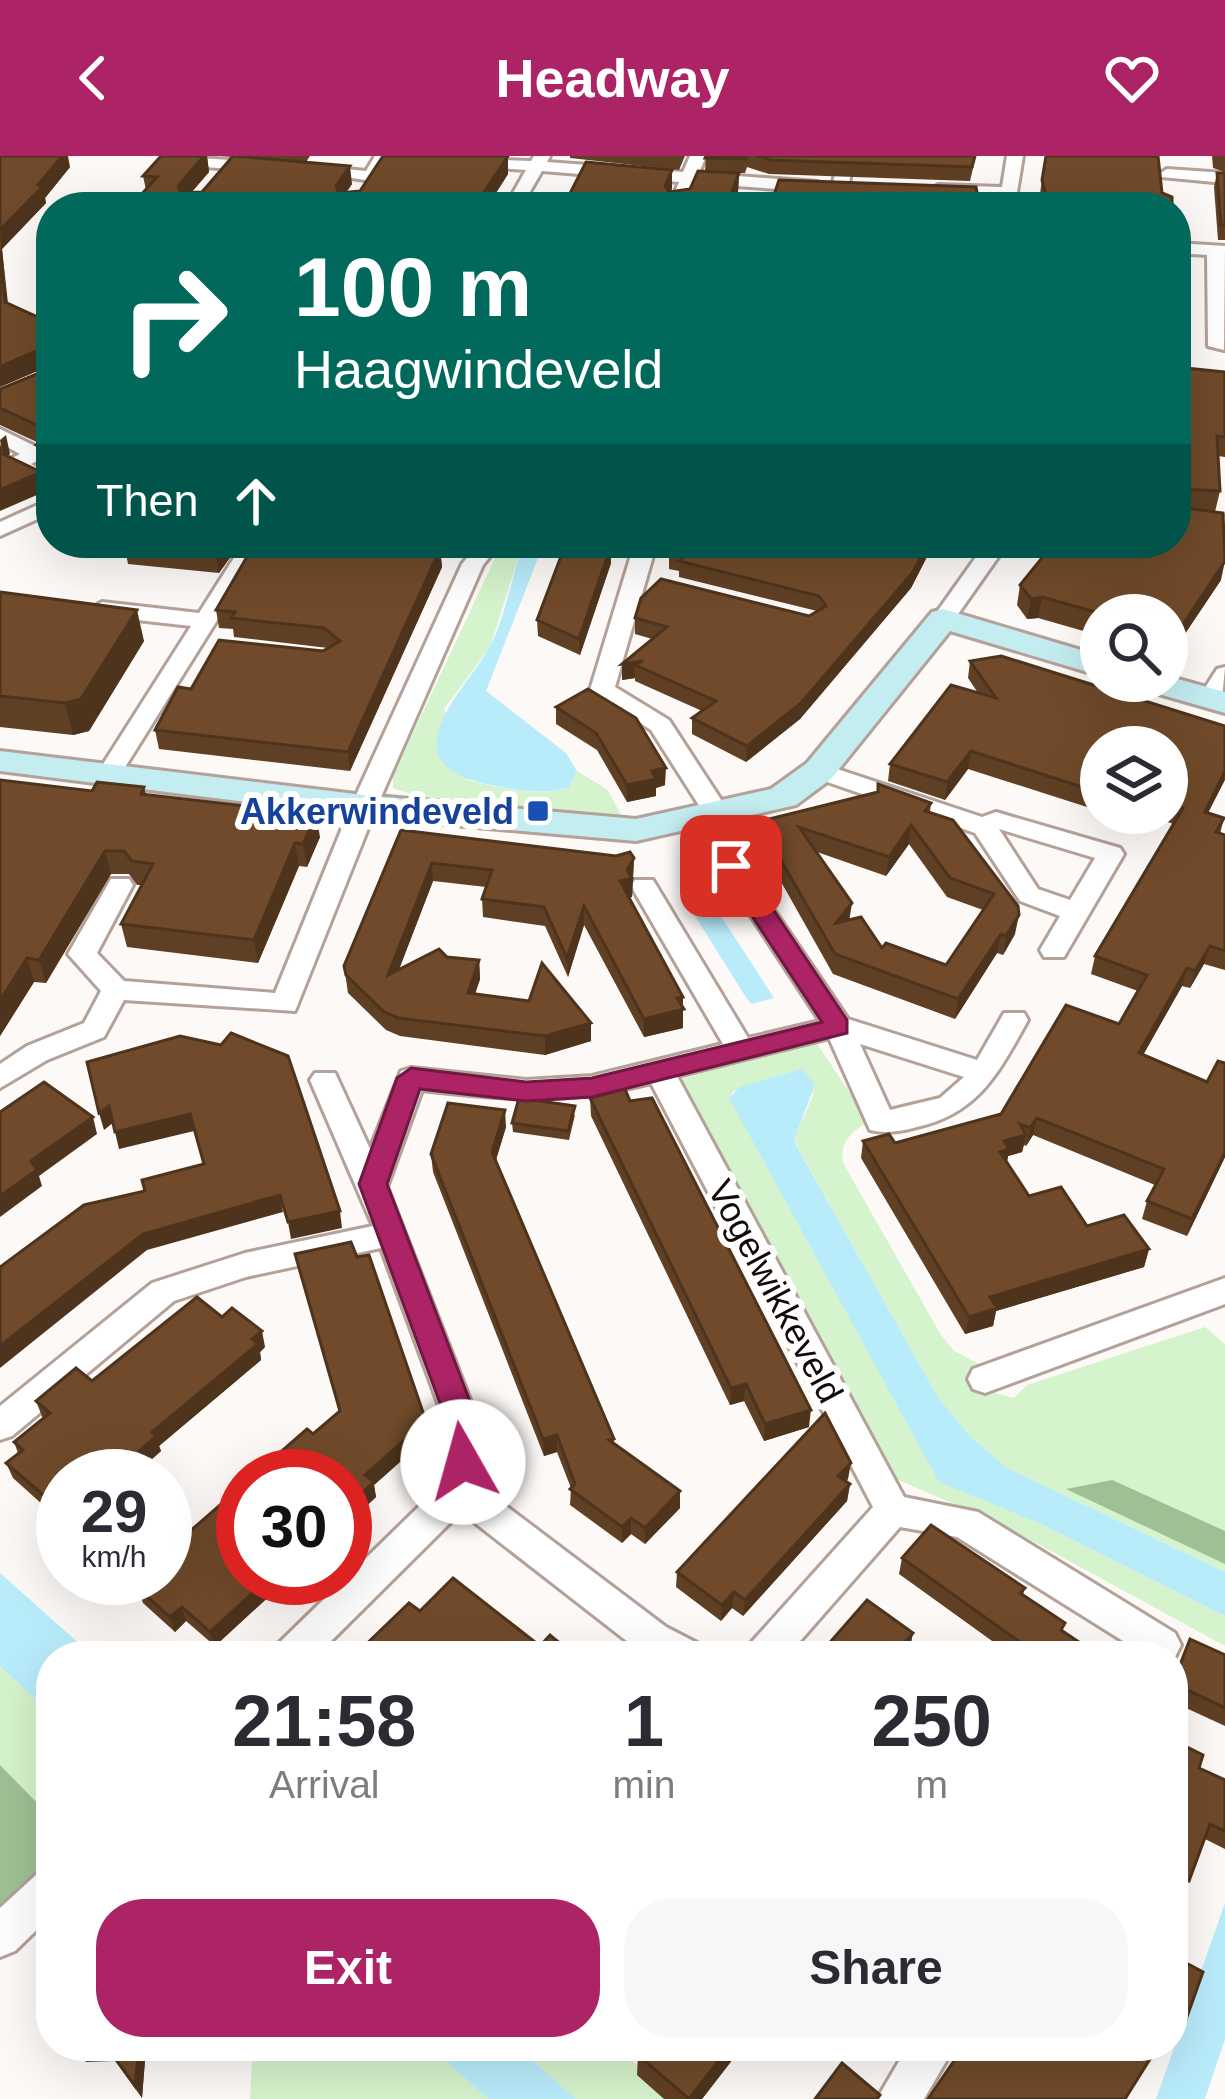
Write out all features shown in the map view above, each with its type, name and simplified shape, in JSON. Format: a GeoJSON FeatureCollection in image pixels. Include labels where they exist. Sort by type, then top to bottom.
{"type":"FeatureCollection","features":[{"type":"Feature","properties":{"kind":"street"},"geometry":{"type":"LineString","coordinates":[[300,170],[365,183],[383,156]]}},
{"type":"Feature","properties":{"kind":"street"},"geometry":{"type":"LineString","coordinates":[[405,156],[539,161],[796,192]]}},
{"type":"Feature","properties":{"kind":"street"},"geometry":{"type":"LineString","coordinates":[[684,192],[698,156]]}},
{"type":"Feature","properties":{"kind":"street"},"geometry":{"type":"LineString","coordinates":[[843,192],[846,156]]}},
{"type":"Feature","properties":{"kind":"street"},"geometry":{"type":"LineString","coordinates":[[1012,192],[1015,156]]}},
{"type":"Feature","properties":{"kind":"street"},"geometry":{"type":"LineString","coordinates":[[164,158],[224,171],[277,168]]}},
{"type":"Feature","properties":{"kind":"street"},"geometry":{"type":"LineString","coordinates":[[521,192],[539,161]]}},
{"type":"Feature","properties":{"kind":"street"},"geometry":{"type":"LineString","coordinates":[[1168,173],[1225,178]]}},
{"type":"Feature","properties":{"kind":"street"},"geometry":{"type":"LineString","coordinates":[[857,192],[865,189]]}},
{"type":"Feature","properties":{"kind":"street"},"geometry":{"type":"LineString","coordinates":[[922,190],[942,192]]}},
{"type":"Feature","properties":{"kind":"street"},"geometry":{"type":"LineString","coordinates":[[1191,249],[1221,251],[1217,346]]}},
{"type":"Feature","properties":{"kind":"street"},"geometry":{"type":"LineString","coordinates":[[0,435],[36,454],[7,460]]}},
{"type":"Feature","properties":{"kind":"street"},"geometry":{"type":"LineString","coordinates":[[7,460],[36,475]]}},
{"type":"Feature","properties":{"kind":"street"},"geometry":{"type":"LineString","coordinates":[[0,530],[36,512]]}},
{"type":"Feature","properties":{"kind":"street"},"geometry":{"type":"LineString","coordinates":[[1191,520],[1225,523]]}},
{"type":"Feature","properties":{"kind":"street"},"geometry":{"type":"LineString","coordinates":[[110,772],[199,644],[203,620],[245,558]]}},
{"type":"Feature","properties":{"kind":"street"},"geometry":{"type":"LineString","coordinates":[[120,885],[82,954],[116,989],[285,1004],[364,806],[478,558]]}},
{"type":"Feature","properties":{"kind":"street"},"geometry":{"type":"LineString","coordinates":[[650,558],[648,581],[602,690],[660,724],[716,812]]}},
{"type":"Feature","properties":{"kind":"street"},"geometry":{"type":"LineString","coordinates":[[0,761],[611,832],[716,812],[782,797],[819,771],[943,619],[985,558]]}},
{"type":"Feature","properties":{"kind":"street"},"geometry":{"type":"LineString","coordinates":[[68,605],[203,620]]}},
{"type":"Feature","properties":{"kind":"street"},"geometry":{"type":"LineString","coordinates":[[943,619],[1080,660]]}},
{"type":"Feature","properties":{"kind":"street"},"geometry":{"type":"LineString","coordinates":[[1188,687],[1220,692]]}},
{"type":"Feature","properties":{"kind":"street"},"geometry":{"type":"LineString","coordinates":[[819,771],[984,827],[1029,895],[1076,912]]}},
{"type":"Feature","properties":{"kind":"street"},"geometry":{"type":"LineString","coordinates":[[984,827],[996,820],[1111,854],[1054,950]]}},
{"type":"Feature","properties":{"kind":"street"},"geometry":{"type":"LineString","coordinates":[[731,866],[838,1027],[881,1122],[930,1118],[964,1100],[1014,1020]]}},
{"type":"Feature","properties":{"kind":"street"},"geometry":{"type":"LineString","coordinates":[[644,886],[741,1051]]}},
{"type":"Feature","properties":{"kind":"street"},"geometry":{"type":"LineString","coordinates":[[0,1078],[37,1053],[94,1030],[116,989]]}},
{"type":"Feature","properties":{"kind":"street"},"geometry":{"type":"LineString","coordinates":[[373,1184],[411,1078],[526,1091],[592,1088],[838,1027],[984,1073]]}},
{"type":"Feature","properties":{"kind":"street","name":"Vogelwikkeveld"},"geometry":{"type":"LineString","coordinates":[[660,1071],[893,1510]]}},
{"type":"Feature","properties":{"kind":"street"},"geometry":{"type":"LineString","coordinates":[[306,1641],[459,1490],[466,1433],[373,1184],[325,1079]]}},
{"type":"Feature","properties":{"kind":"street"},"geometry":{"type":"LineString","coordinates":[[0,1426],[163,1292],[245,1265],[392,1234]]}},
{"type":"Feature","properties":{"kind":"street"},"geometry":{"type":"LineString","coordinates":[[985,1379],[1225,1291]]}},
{"type":"Feature","properties":{"kind":"street"},"geometry":{"type":"LineString","coordinates":[[459,1490],[649,1641]]}},
{"type":"Feature","properties":{"kind":"street"},"geometry":{"type":"LineString","coordinates":[[777,1641],[893,1510],[965,1523],[1156,1641]]}},
{"type":"Feature","properties":{"kind":"street"},"geometry":{"type":"LineString","coordinates":[[0,1936],[36,1902]]}},
{"type":"Feature","properties":{"kind":"street"},"geometry":{"type":"LineString","coordinates":[[899,2099],[923,2061]]}},
{"type":"Feature","properties":{"kind":"green space"},"geometry":{"type":"Polygon","coordinates":[[[495,558],[518,558],[490,647],[444,709],[468,780],[544,792],[569,788],[577,771],[608,790],[623,819],[424,798],[393,788],[393,776],[495,558]]]}},
{"type":"Feature","properties":{"kind":"green space"},"geometry":{"type":"Polygon","coordinates":[[[815,1041],[869,1121],[848,1138],[843,1163],[941,1335],[954,1351],[981,1365],[983,1390],[1014,1398],[1027,1385],[1205,1327],[1225,1344],[1225,1572],[1007,1468],[969,1435],[937,1397],[794,1140],[814,1093],[733,1091],[730,1098],[939,1481],[1041,1524],[1225,1616],[1225,1646],[1005,1526],[896,1479],[681,1079],[815,1041]]]}},
{"type":"Feature","properties":{"kind":"green space"},"geometry":{"type":"Polygon","coordinates":[[[1112,1480],[1225,1531],[1225,1564],[1066,1489],[1112,1480]]]}},
{"type":"Feature","properties":{"kind":"green space"},"geometry":{"type":"Polygon","coordinates":[[[0,1666],[36,1700],[36,1802],[0,1765],[0,1666]]]}},
{"type":"Feature","properties":{"kind":"green space"},"geometry":{"type":"Polygon","coordinates":[[[0,1765],[36,1802],[36,1875],[0,1910],[0,1765]]]}},
{"type":"Feature","properties":{"kind":"green space"},"geometry":{"type":"Polygon","coordinates":[[[252,2061],[446,2061],[488,2099],[250,2099],[252,2061]]]}},
{"type":"Feature","properties":{"kind":"green space"},"geometry":{"type":"Polygon","coordinates":[[[533,2061],[633,2061],[677,2099],[576,2099],[533,2061]]]}},
{"type":"Feature","properties":{"kind":"water"},"geometry":{"type":"Polygon","coordinates":[[[519,558],[538,558],[486,691],[566,753],[577,771],[569,788],[538,791],[486,784],[457,774],[441,760],[436,744],[440,726],[488,650],[519,558]]]}},
{"type":"Feature","properties":{"kind":"water"},"geometry":{"type":"Polygon","coordinates":[[[706,897],[774,998],[752,1004],[747,999],[687,903],[706,897]]]}},
{"type":"Feature","properties":{"kind":"water"},"geometry":{"type":"Polygon","coordinates":[[[802,1069],[815,1084],[794,1141],[937,1396],[969,1435],[1007,1468],[1225,1572],[1225,1616],[1041,1524],[939,1482],[729,1098],[740,1087],[802,1069]]]}},
{"type":"Feature","properties":{"kind":"water"},"geometry":{"type":"Polygon","coordinates":[[[0,1573],[76,1641],[36,1641],[36,1700],[0,1666],[0,1573]]]}},
{"type":"Feature","properties":{"kind":"water"},"geometry":{"type":"Polygon","coordinates":[[[1225,1903],[1225,2039],[1205,2099],[1156,2099],[1169,2061],[1188,2061],[1188,2008],[1225,1903]]]}},
{"type":"Feature","properties":{"kind":"water"},"geometry":{"type":"Polygon","coordinates":[[[446,2061],[533,2061],[576,2099],[488,2099],[446,2061]]]}},
{"type":"Feature","properties":{"kind":"building"},"geometry":{"type":"Polygon","coordinates":[[[0,156],[62,156],[38,185],[43,186],[0,230],[0,156]]]}},
{"type":"Feature","properties":{"kind":"building"},"geometry":{"type":"Polygon","coordinates":[[[161,156],[204,156],[178,186],[181,192],[144,192],[157,177],[143,176],[161,156]]]}},
{"type":"Feature","properties":{"kind":"building"},"geometry":{"type":"Polygon","coordinates":[[[233,156],[350,166],[336,186],[339,192],[202,192],[233,156]]]}},
{"type":"Feature","properties":{"kind":"building"},"geometry":{"type":"Polygon","coordinates":[[[383,156],[508,156],[484,192],[350,192],[360,191],[383,156]]]}},
{"type":"Feature","properties":{"kind":"building"},"geometry":{"type":"Polygon","coordinates":[[[706,156],[747,156],[746,159],[706,156]]]}},
{"type":"Feature","properties":{"kind":"building"},"geometry":{"type":"Polygon","coordinates":[[[757,156],[975,156],[972,167],[757,156]]]}},
{"type":"Feature","properties":{"kind":"building"},"geometry":{"type":"Polygon","coordinates":[[[1046,156],[1158,156],[1162,192],[1045,192],[1046,156]]]}},
{"type":"Feature","properties":{"kind":"building"},"geometry":{"type":"Polygon","coordinates":[[[586,162],[672,170],[665,186],[669,192],[571,192],[586,162]]]}},
{"type":"Feature","properties":{"kind":"building"},"geometry":{"type":"Polygon","coordinates":[[[698,171],[739,173],[732,192],[669,192],[690,189],[698,171]]]}},
{"type":"Feature","properties":{"kind":"building"},"geometry":{"type":"Polygon","coordinates":[[[1217,173],[1225,173],[1225,226],[1221,225],[1217,173]]]}},
{"type":"Feature","properties":{"kind":"building"},"geometry":{"type":"Polygon","coordinates":[[[779,180],[976,187],[977,192],[775,192],[779,180]]]}},
{"type":"Feature","properties":{"kind":"building"},"geometry":{"type":"Polygon","coordinates":[[[0,250],[5,302],[36,316],[36,351],[0,367],[0,250]]]}},
{"type":"Feature","properties":{"kind":"building"},"geometry":{"type":"Polygon","coordinates":[[[1191,369],[1225,372],[1225,437],[1217,436],[1220,491],[1191,490],[1191,369]]]}},
{"type":"Feature","properties":{"kind":"building"},"geometry":{"type":"Polygon","coordinates":[[[36,374],[36,425],[0,408],[0,389],[36,374]]]}},
{"type":"Feature","properties":{"kind":"building"},"geometry":{"type":"Polygon","coordinates":[[[0,446],[1,453],[36,470],[36,474],[0,490],[0,446]]]}},
{"type":"Feature","properties":{"kind":"building"},"geometry":{"type":"Polygon","coordinates":[[[1191,509],[1223,513],[1225,561],[1188,617],[1188,594],[1080,594],[1080,608],[1042,597],[1031,599],[1020,585],[1042,558],[1191,558],[1191,509]]]}},
{"type":"Feature","properties":{"kind":"building"},"geometry":{"type":"Polygon","coordinates":[[[246,558],[436,558],[348,752],[155,730],[178,687],[191,689],[219,640],[323,651],[340,641],[324,628],[231,618],[235,612],[216,610],[246,558]]]}},
{"type":"Feature","properties":{"kind":"building"},"geometry":{"type":"Polygon","coordinates":[[[560,558],[607,558],[579,639],[537,620],[560,558]]]}},
{"type":"Feature","properties":{"kind":"building"},"geometry":{"type":"Polygon","coordinates":[[[920,558],[801,703],[747,746],[692,718],[716,701],[635,665],[643,661],[622,664],[667,627],[635,618],[641,598],[661,579],[809,616],[826,606],[819,596],[679,561],[920,558]]]}},
{"type":"Feature","properties":{"kind":"building"},"geometry":{"type":"Polygon","coordinates":[[[0,592],[137,610],[81,699],[65,703],[0,696],[0,592]]]}},
{"type":"Feature","properties":{"kind":"building"},"geometry":{"type":"Polygon","coordinates":[[[1001,656],[1080,681],[1080,702],[1148,702],[1225,726],[1225,771],[1205,812],[1224,818],[1216,832],[1225,835],[1225,951],[1210,946],[1195,971],[1187,968],[1139,1053],[1207,1082],[1218,1061],[1225,1063],[1225,1152],[1192,1219],[1147,1201],[1164,1169],[1037,1118],[1030,1128],[1020,1124],[1026,1135],[1004,1141],[1009,1149],[1000,1152],[1029,1196],[1061,1187],[1087,1226],[1124,1215],[1149,1249],[990,1297],[997,1308],[969,1317],[863,1141],[889,1134],[895,1143],[1001,1114],[1066,1005],[1119,1024],[1147,975],[1095,956],[1168,834],[1188,834],[1188,726],[1080,726],[1080,786],[971,751],[947,782],[890,764],[951,685],[996,698],[970,661],[1001,656]]]}},
{"type":"Feature","properties":{"kind":"building"},"geometry":{"type":"Polygon","coordinates":[[[588,689],[636,718],[666,768],[652,771],[656,779],[627,785],[596,733],[556,707],[588,689]]]}},
{"type":"Feature","properties":{"kind":"building"},"geometry":{"type":"Polygon","coordinates":[[[0,780],[92,791],[97,782],[144,787],[141,794],[316,814],[303,844],[295,843],[254,940],[121,924],[153,864],[132,861],[124,851],[105,851],[39,960],[27,958],[0,1001],[0,780]]]}},
{"type":"Feature","properties":{"kind":"building"},"geometry":{"type":"Polygon","coordinates":[[[878,784],[931,803],[925,811],[953,820],[1018,906],[1019,915],[1006,936],[1001,934],[958,999],[835,954],[772,845],[752,849],[745,838],[725,830],[878,792],[878,784]],[[911,825],[889,857],[799,827],[852,903],[836,923],[861,917],[882,948],[886,943],[946,965],[994,894],[950,878],[911,825]]]}},
{"type":"Feature","properties":{"kind":"building"},"geometry":{"type":"Polygon","coordinates":[[[401,830],[616,856],[630,852],[634,858],[627,870],[632,878],[620,881],[683,997],[677,998],[684,1009],[644,1019],[584,906],[567,958],[544,907],[482,899],[492,870],[432,863],[388,975],[439,949],[447,957],[479,960],[468,993],[529,1001],[542,963],[591,1023],[545,1036],[398,1018],[384,1012],[346,975],[344,966],[401,830]]]}},
{"type":"Feature","properties":{"kind":"building"},"geometry":{"type":"Polygon","coordinates":[[[231,1033],[288,1056],[340,1211],[288,1222],[280,1195],[143,1234],[0,1346],[0,1267],[84,1205],[145,1191],[142,1180],[204,1164],[190,1114],[115,1132],[109,1106],[99,1113],[87,1062],[180,1036],[221,1045],[231,1033]]]}},
{"type":"Feature","properties":{"kind":"building"},"geometry":{"type":"Polygon","coordinates":[[[44,1082],[93,1117],[31,1161],[37,1170],[0,1196],[0,1112],[44,1082]]]}},
{"type":"Feature","properties":{"kind":"building"},"geometry":{"type":"Polygon","coordinates":[[[625,1089],[630,1101],[652,1098],[811,1410],[765,1424],[746,1384],[731,1388],[590,1098],[625,1089]]]}},
{"type":"Feature","properties":{"kind":"building"},"geometry":{"type":"Polygon","coordinates":[[[519,1098],[575,1106],[568,1131],[512,1123],[519,1098]]]}},
{"type":"Feature","properties":{"kind":"building"},"geometry":{"type":"Polygon","coordinates":[[[448,1103],[505,1110],[492,1152],[614,1439],[609,1440],[680,1491],[645,1528],[631,1518],[622,1527],[570,1489],[575,1484],[557,1435],[543,1439],[431,1154],[448,1103]]]}},
{"type":"Feature","properties":{"kind":"building"},"geometry":{"type":"Polygon","coordinates":[[[351,1242],[357,1257],[369,1255],[426,1421],[372,1469],[372,1449],[284,1449],[307,1429],[313,1434],[340,1411],[295,1254],[351,1242]]]}},
{"type":"Feature","properties":{"kind":"building"},"geometry":{"type":"Polygon","coordinates":[[[197,1297],[222,1317],[232,1308],[262,1331],[252,1339],[258,1344],[152,1432],[156,1436],[142,1449],[36,1449],[36,1489],[6,1463],[23,1450],[14,1442],[50,1413],[36,1401],[76,1368],[92,1381],[197,1297]]]}},
{"type":"Feature","properties":{"kind":"building"},"geometry":{"type":"Polygon","coordinates":[[[825,1413],[851,1463],[838,1476],[850,1484],[745,1600],[734,1592],[722,1605],[677,1572],[825,1413]]]}},
{"type":"Feature","properties":{"kind":"building"},"geometry":{"type":"Polygon","coordinates":[[[216,1509],[216,1605],[240,1605],[210,1632],[182,1607],[170,1617],[157,1605],[192,1605],[192,1529],[216,1509]]]}},
{"type":"Feature","properties":{"kind":"building"},"geometry":{"type":"Polygon","coordinates":[[[931,1525],[1025,1588],[1020,1593],[1065,1623],[1061,1630],[1077,1641],[1018,1641],[902,1558],[931,1525]]]}},
{"type":"Feature","properties":{"kind":"building"},"geometry":{"type":"Polygon","coordinates":[[[453,1578],[534,1641],[370,1641],[409,1603],[420,1611],[453,1578]]]}},
{"type":"Feature","properties":{"kind":"building"},"geometry":{"type":"Polygon","coordinates":[[[867,1600],[913,1633],[906,1641],[831,1641],[867,1600]]]}},
{"type":"Feature","properties":{"kind":"building"},"geometry":{"type":"Polygon","coordinates":[[[1190,1639],[1225,1655],[1225,1708],[1188,1690],[1190,1639]]]}},
{"type":"Feature","properties":{"kind":"building"},"geometry":{"type":"Polygon","coordinates":[[[1188,1748],[1203,1755],[1199,1768],[1225,1780],[1225,1831],[1210,1824],[1189,1881],[1188,1748]]]}},
{"type":"Feature","properties":{"kind":"building"},"geometry":{"type":"Polygon","coordinates":[[[1188,1964],[1203,1972],[1188,2014],[1188,1964]]]}},
{"type":"Feature","properties":{"kind":"building"},"geometry":{"type":"Polygon","coordinates":[[[117,2061],[138,2061],[135,2086],[117,2061]]]}},
{"type":"Feature","properties":{"kind":"building"},"geometry":{"type":"Polygon","coordinates":[[[645,2061],[718,2061],[689,2099],[645,2061]]]}},
{"type":"Feature","properties":{"kind":"building"},"geometry":{"type":"Polygon","coordinates":[[[954,2061],[1149,2061],[1125,2099],[928,2099],[954,2061]]]}},
{"type":"Feature","properties":{"kind":"building"},"geometry":{"type":"Polygon","coordinates":[[[842,2063],[880,2095],[877,2099],[815,2099],[842,2063]]]}},
{"type":"Feature","properties":{"kind":"place","name":"Akkerwindeveld"},"geometry":{"type":"Point","coordinates":[538,811]}},
{"type":"Feature","properties":{"kind":"route"},"geometry":{"type":"LineString","coordinates":[[463,1462],[466,1433],[373,1184],[411,1078],[526,1091],[592,1088],[838,1027],[731,866]]}}]}
